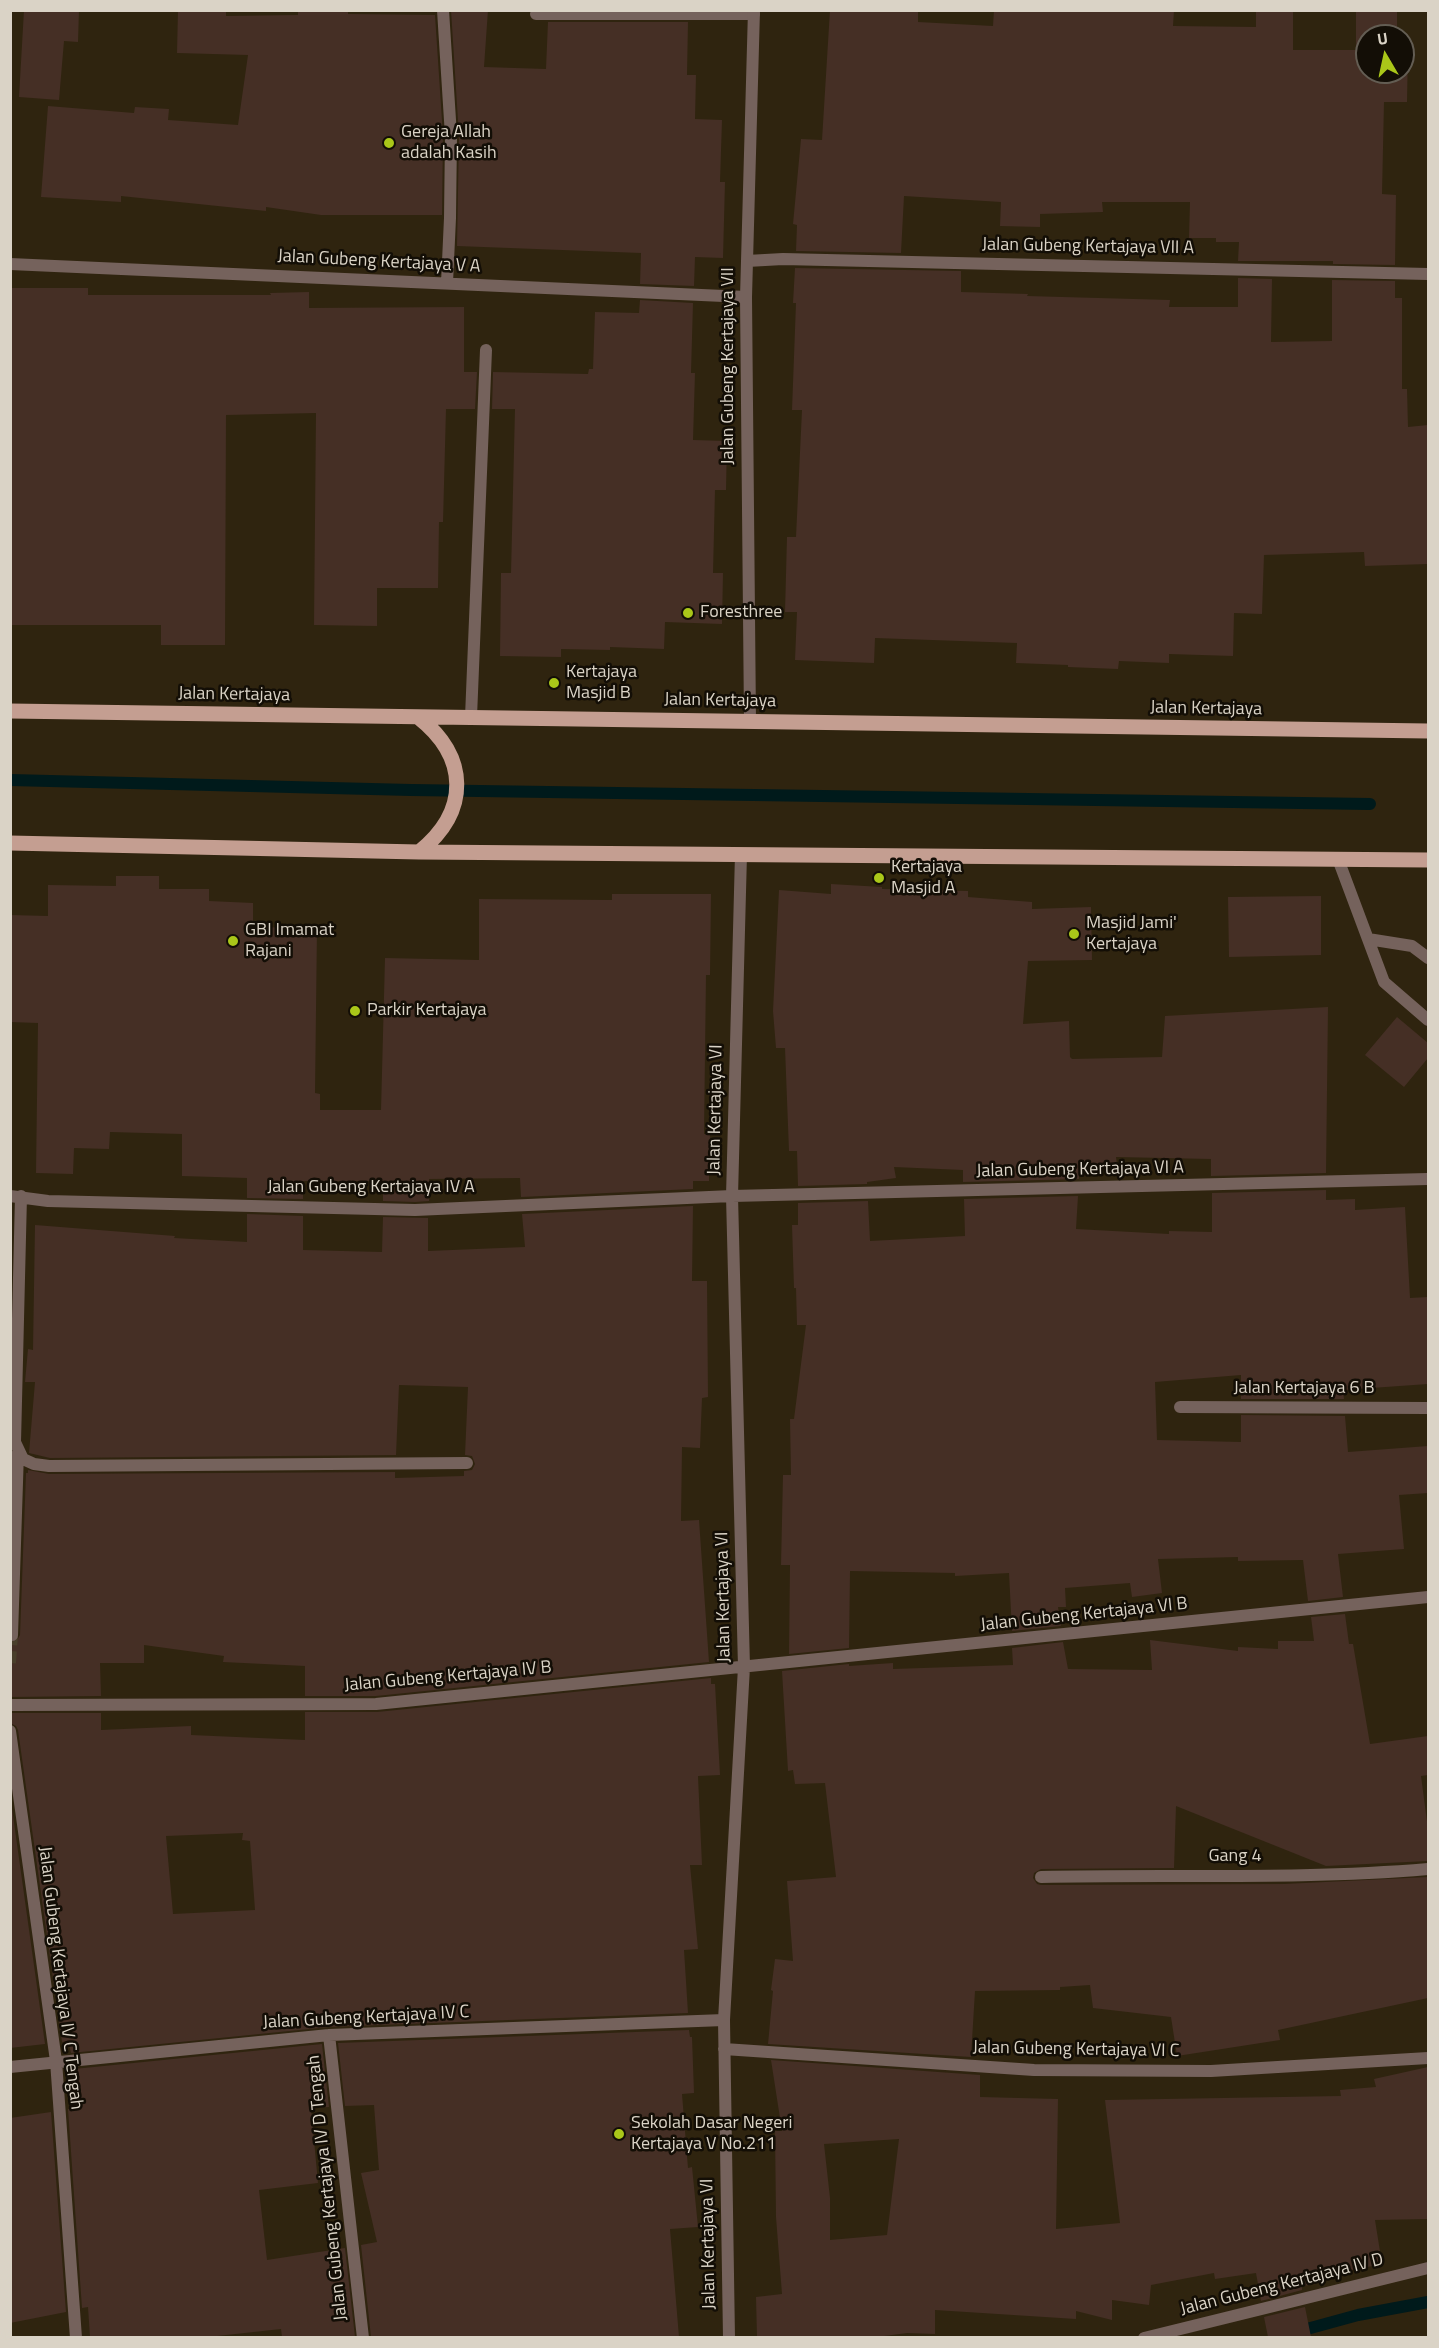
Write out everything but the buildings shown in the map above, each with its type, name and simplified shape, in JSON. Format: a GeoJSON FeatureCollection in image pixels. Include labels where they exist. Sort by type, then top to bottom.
{"type":"FeatureCollection","features":[{"type":"Feature","properties":{"kind":"main road","name":"Jalan Kertajaya"},"geometry":{"type":"LineString","coordinates":[[10,711],[1428,731]]}},
{"type":"Feature","properties":{"kind":"main road"},"geometry":{"type":"LineString","coordinates":[[418,717],[434,729],[446,745],[454,764],[457,783],[454,804],[447,822],[435,839],[419,852]]}},
{"type":"Feature","properties":{"kind":"main road"},"geometry":{"type":"LineString","coordinates":[[10,843],[419,852],[1428,860]]}},
{"type":"Feature","properties":{"kind":"street"},"geometry":{"type":"LineString","coordinates":[[443,10],[451,136],[447,283]]}},
{"type":"Feature","properties":{"kind":"street"},"geometry":{"type":"LineString","coordinates":[[536,14],[754,12]]}},
{"type":"Feature","properties":{"kind":"street","name":"Jalan Gubeng Kertajaya VII"},"geometry":{"type":"LineString","coordinates":[[750,721],[746,297],[754,12]]}},
{"type":"Feature","properties":{"kind":"street","name":"Jalan Gubeng Kertajaya VII A"},"geometry":{"type":"LineString","coordinates":[[747,261],[807,259],[1428,274]]}},
{"type":"Feature","properties":{"kind":"street","name":"Jalan Gubeng Kertajaya V A"},"geometry":{"type":"LineString","coordinates":[[10,264],[746,297]]}},
{"type":"Feature","properties":{"kind":"street"},"geometry":{"type":"LineString","coordinates":[[471,717],[486,350]]}},
{"type":"Feature","properties":{"kind":"street","name":"Jalan Kertajaya VI"},"geometry":{"type":"LineString","coordinates":[[729,2337],[724,2020],[744,1667],[732,1196],[741,854]]}},
{"type":"Feature","properties":{"kind":"street"},"geometry":{"type":"LineString","coordinates":[[1338,859],[1384,982],[1428,1020]]}},
{"type":"Feature","properties":{"kind":"street"},"geometry":{"type":"LineString","coordinates":[[1368,939],[1412,946],[1428,958]]}},
{"type":"Feature","properties":{"kind":"street","name":"Jalan Gubeng Kertajaya VI A"},"geometry":{"type":"LineString","coordinates":[[732,1196],[1428,1179]]}},
{"type":"Feature","properties":{"kind":"street"},"geometry":{"type":"LineString","coordinates":[[12,1635],[18,1452],[15,1442],[16,1196]]}},
{"type":"Feature","properties":{"kind":"street","name":"Jalan Gubeng Kertajaya IV A"},"geometry":{"type":"LineString","coordinates":[[16,1196],[48,1201],[415,1210],[732,1196]]}},
{"type":"Feature","properties":{"kind":"street","name":"Jalan Kertajaya 6 B"},"geometry":{"type":"LineString","coordinates":[[1180,1407],[1428,1408]]}},
{"type":"Feature","properties":{"kind":"street"},"geometry":{"type":"LineString","coordinates":[[18,1452],[23,1459],[34,1464],[49,1466],[467,1463]]}},
{"type":"Feature","properties":{"kind":"street","name":"Jalan Gubeng Kertajaya VI B"},"geometry":{"type":"LineString","coordinates":[[744,1667],[1428,1597]]}},
{"type":"Feature","properties":{"kind":"street","name":"Jalan Gubeng Kertajaya IV B"},"geometry":{"type":"LineString","coordinates":[[10,1705],[376,1704],[744,1667]]}},
{"type":"Feature","properties":{"kind":"street","name":"Jalan Gubeng Kertajaya IV C Tengah"},"geometry":{"type":"LineString","coordinates":[[10,1731],[56,2061],[76,2337]]}},
{"type":"Feature","properties":{"kind":"street","name":"Gang 4"},"geometry":{"type":"LineString","coordinates":[[1041,1877],[1387,1873],[1428,1869]]}},
{"type":"Feature","properties":{"kind":"street","name":"Jalan Gubeng Kertajaya IV C"},"geometry":{"type":"LineString","coordinates":[[10,2067],[329,2035],[724,2020]]}},
{"type":"Feature","properties":{"kind":"street","name":"Jalan Gubeng Kertajaya IV D Tengah"},"geometry":{"type":"LineString","coordinates":[[329,2035],[363,2337]]}},
{"type":"Feature","properties":{"kind":"street","name":"Jalan Gubeng Kertajaya VI C"},"geometry":{"type":"LineString","coordinates":[[724,2049],[1034,2070],[1212,2071],[1428,2058]]}},
{"type":"Feature","properties":{"kind":"street","name":"Jalan Gubeng Kertajaya IV D"},"geometry":{"type":"LineString","coordinates":[[1144,2337],[1428,2268]]}},
{"type":"Feature","properties":{"kind":"waterway"},"geometry":{"type":"LineString","coordinates":[[10,780],[411,790],[1370,804]]}},
{"type":"Feature","properties":{"kind":"waterway"},"geometry":{"type":"LineString","coordinates":[[1274,2338],[1358,2315],[1428,2302]]}},
{"type":"Feature","properties":{"kind":"tunnel"},"geometry":{"type":"LineString","coordinates":[[10,1663],[12,1635]]}},
{"type":"Feature","properties":{"kind":"place","name":"Gereja Allah adalah Kasih"},"geometry":{"type":"Point","coordinates":[389,143]}},
{"type":"Feature","properties":{"kind":"place","name":"Foresthree"},"geometry":{"type":"Point","coordinates":[688,613]}},
{"type":"Feature","properties":{"kind":"place","name":"Kertajaya Masjid B"},"geometry":{"type":"Point","coordinates":[554,683]}},
{"type":"Feature","properties":{"kind":"place","name":"Kertajaya Masjid A"},"geometry":{"type":"Point","coordinates":[879,878]}},
{"type":"Feature","properties":{"kind":"place","name":"Masjid Jami' Kertajaya"},"geometry":{"type":"Point","coordinates":[1074,934]}},
{"type":"Feature","properties":{"kind":"place","name":"GBI Imamat Rajani"},"geometry":{"type":"Point","coordinates":[233,941]}},
{"type":"Feature","properties":{"kind":"place","name":"Parkir Kertajaya"},"geometry":{"type":"Point","coordinates":[355,1011]}},
{"type":"Feature","properties":{"kind":"place","name":"Sekolah Dasar Negeri Kertajaya V No.211"},"geometry":{"type":"Point","coordinates":[619,2134]}}]}
